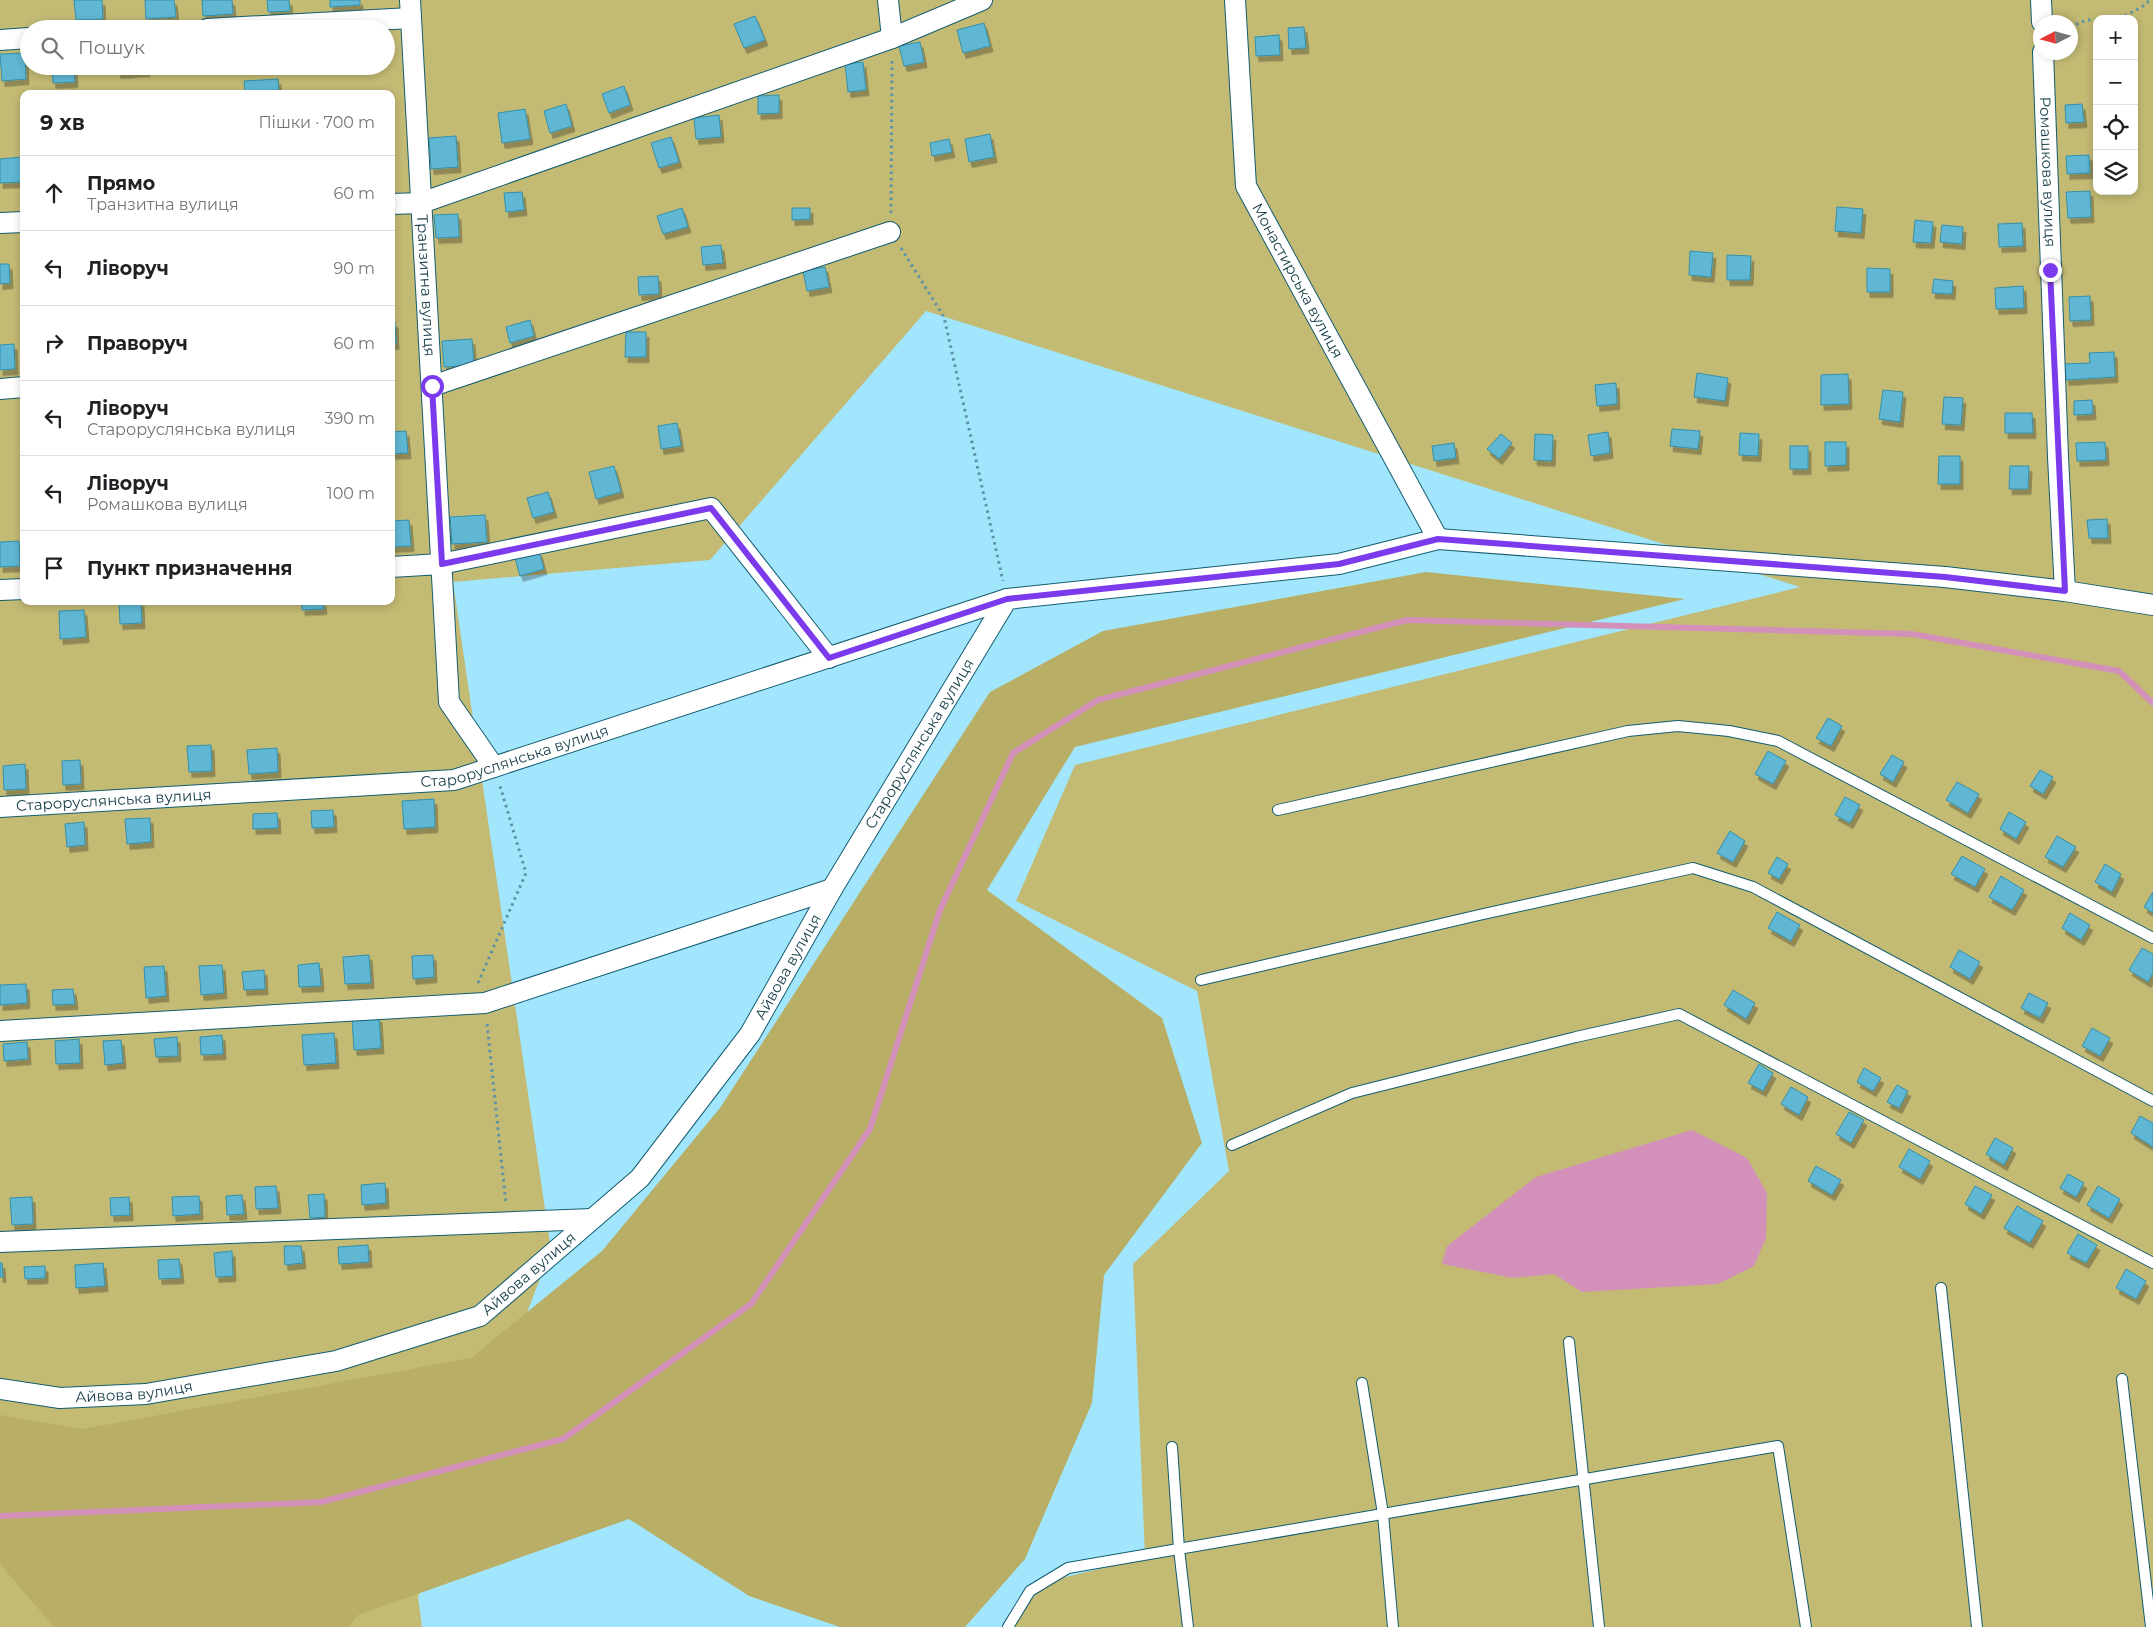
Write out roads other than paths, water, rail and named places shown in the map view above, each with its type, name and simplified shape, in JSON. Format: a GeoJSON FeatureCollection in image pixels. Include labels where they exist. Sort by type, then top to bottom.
{"type":"FeatureCollection","features":[{"type":"Feature","properties":{"kind":"street"},"geometry":{"type":"LineString","coordinates":[[888,0],[892,38]]}},
{"type":"Feature","properties":{"kind":"street"},"geometry":{"type":"LineString","coordinates":[[395,204],[421,203],[892,38],[982,0]]}},
{"type":"Feature","properties":{"kind":"street","name":"Монастирська вулиця"},"geometry":{"type":"LineString","coordinates":[[1235,0],[1246,186],[1438,539]]}},
{"type":"Feature","properties":{"kind":"street"},"geometry":{"type":"LineString","coordinates":[[2041,0],[2042,15]]}},
{"type":"Feature","properties":{"kind":"street"},"geometry":{"type":"LineString","coordinates":[[299,20],[411,9]]}},
{"type":"Feature","properties":{"kind":"street","name":"Транзитна вулиця"},"geometry":{"type":"LineString","coordinates":[[411,9],[449,702],[494,767]]}},
{"type":"Feature","properties":{"kind":"street"},"geometry":{"type":"LineString","coordinates":[[0,40],[20,39]]}},
{"type":"Feature","properties":{"kind":"street","name":"Ромашкова вулиця"},"geometry":{"type":"LineString","coordinates":[[2043,60],[2065,591]]}},
{"type":"Feature","properties":{"kind":"street"},"geometry":{"type":"LineString","coordinates":[[0,223],[20,222]]}},
{"type":"Feature","properties":{"kind":"street"},"geometry":{"type":"LineString","coordinates":[[432,386],[890,232]]}},
{"type":"Feature","properties":{"kind":"street"},"geometry":{"type":"LineString","coordinates":[[0,388],[20,387]]}},
{"type":"Feature","properties":{"kind":"street"},"geometry":{"type":"LineString","coordinates":[[395,567],[442,564],[711,508],[829,658]]}},
{"type":"Feature","properties":{"kind":"street","name":"Староруслянська вулиця"},"geometry":{"type":"LineString","coordinates":[[0,807],[454,780],[1007,599],[1339,564],[1438,539],[1945,577],[2065,591],[2153,605]]}},
{"type":"Feature","properties":{"kind":"street"},"geometry":{"type":"LineString","coordinates":[[0,590],[20,589]]}},
{"type":"Feature","properties":{"kind":"street","name":"Староруслянська вулиця"},"geometry":{"type":"LineString","coordinates":[[832,889],[1007,599]]}},
{"type":"Feature","properties":{"kind":"street"},"geometry":{"type":"LineString","coordinates":[[0,1031],[477,1004],[832,889]]}},
{"type":"Feature","properties":{"kind":"street","name":"Айвова вулиця"},"geometry":{"type":"LineString","coordinates":[[0,1388],[60,1398],[146,1394],[336,1361],[480,1316],[640,1178],[750,1034],[832,889]]}},
{"type":"Feature","properties":{"kind":"street"},"geometry":{"type":"LineString","coordinates":[[0,1242],[592,1219]]}},
{"type":"Feature","properties":{"kind":"lane"},"geometry":{"type":"LineString","coordinates":[[1278,810],[1628,731],[1678,726],[1729,731],[1778,741],[2153,938]]}},
{"type":"Feature","properties":{"kind":"lane"},"geometry":{"type":"LineString","coordinates":[[1201,980],[1478,915],[1693,868],[1753,887],[2153,1101]]}},
{"type":"Feature","properties":{"kind":"lane"},"geometry":{"type":"LineString","coordinates":[[1232,1145],[1352,1094],[1576,1037],[1679,1014],[2153,1263]]}},
{"type":"Feature","properties":{"kind":"lane"},"geometry":{"type":"LineString","coordinates":[[1941,1288],[1977,1627]]}},
{"type":"Feature","properties":{"kind":"lane"},"geometry":{"type":"LineString","coordinates":[[1569,1342],[1599,1627]]}},
{"type":"Feature","properties":{"kind":"lane"},"geometry":{"type":"LineString","coordinates":[[2122,1379],[2151,1627]]}},
{"type":"Feature","properties":{"kind":"lane"},"geometry":{"type":"LineString","coordinates":[[1362,1383],[1383,1514],[1393,1627]]}},
{"type":"Feature","properties":{"kind":"lane"},"geometry":{"type":"LineString","coordinates":[[1008,1627],[1030,1591],[1068,1568],[1778,1446],[1806,1627]]}},
{"type":"Feature","properties":{"kind":"lane"},"geometry":{"type":"LineString","coordinates":[[1172,1447],[1179,1549],[1188,1627]]}},
{"type":"Feature","properties":{"kind":"waterway"},"geometry":{"type":"LineString","coordinates":[[0,1516],[321,1502],[563,1439],[751,1304],[870,1129],[940,910],[1013,753],[1098,700],[1407,620],[1912,634],[2119,671],[2153,703]]}}]}
